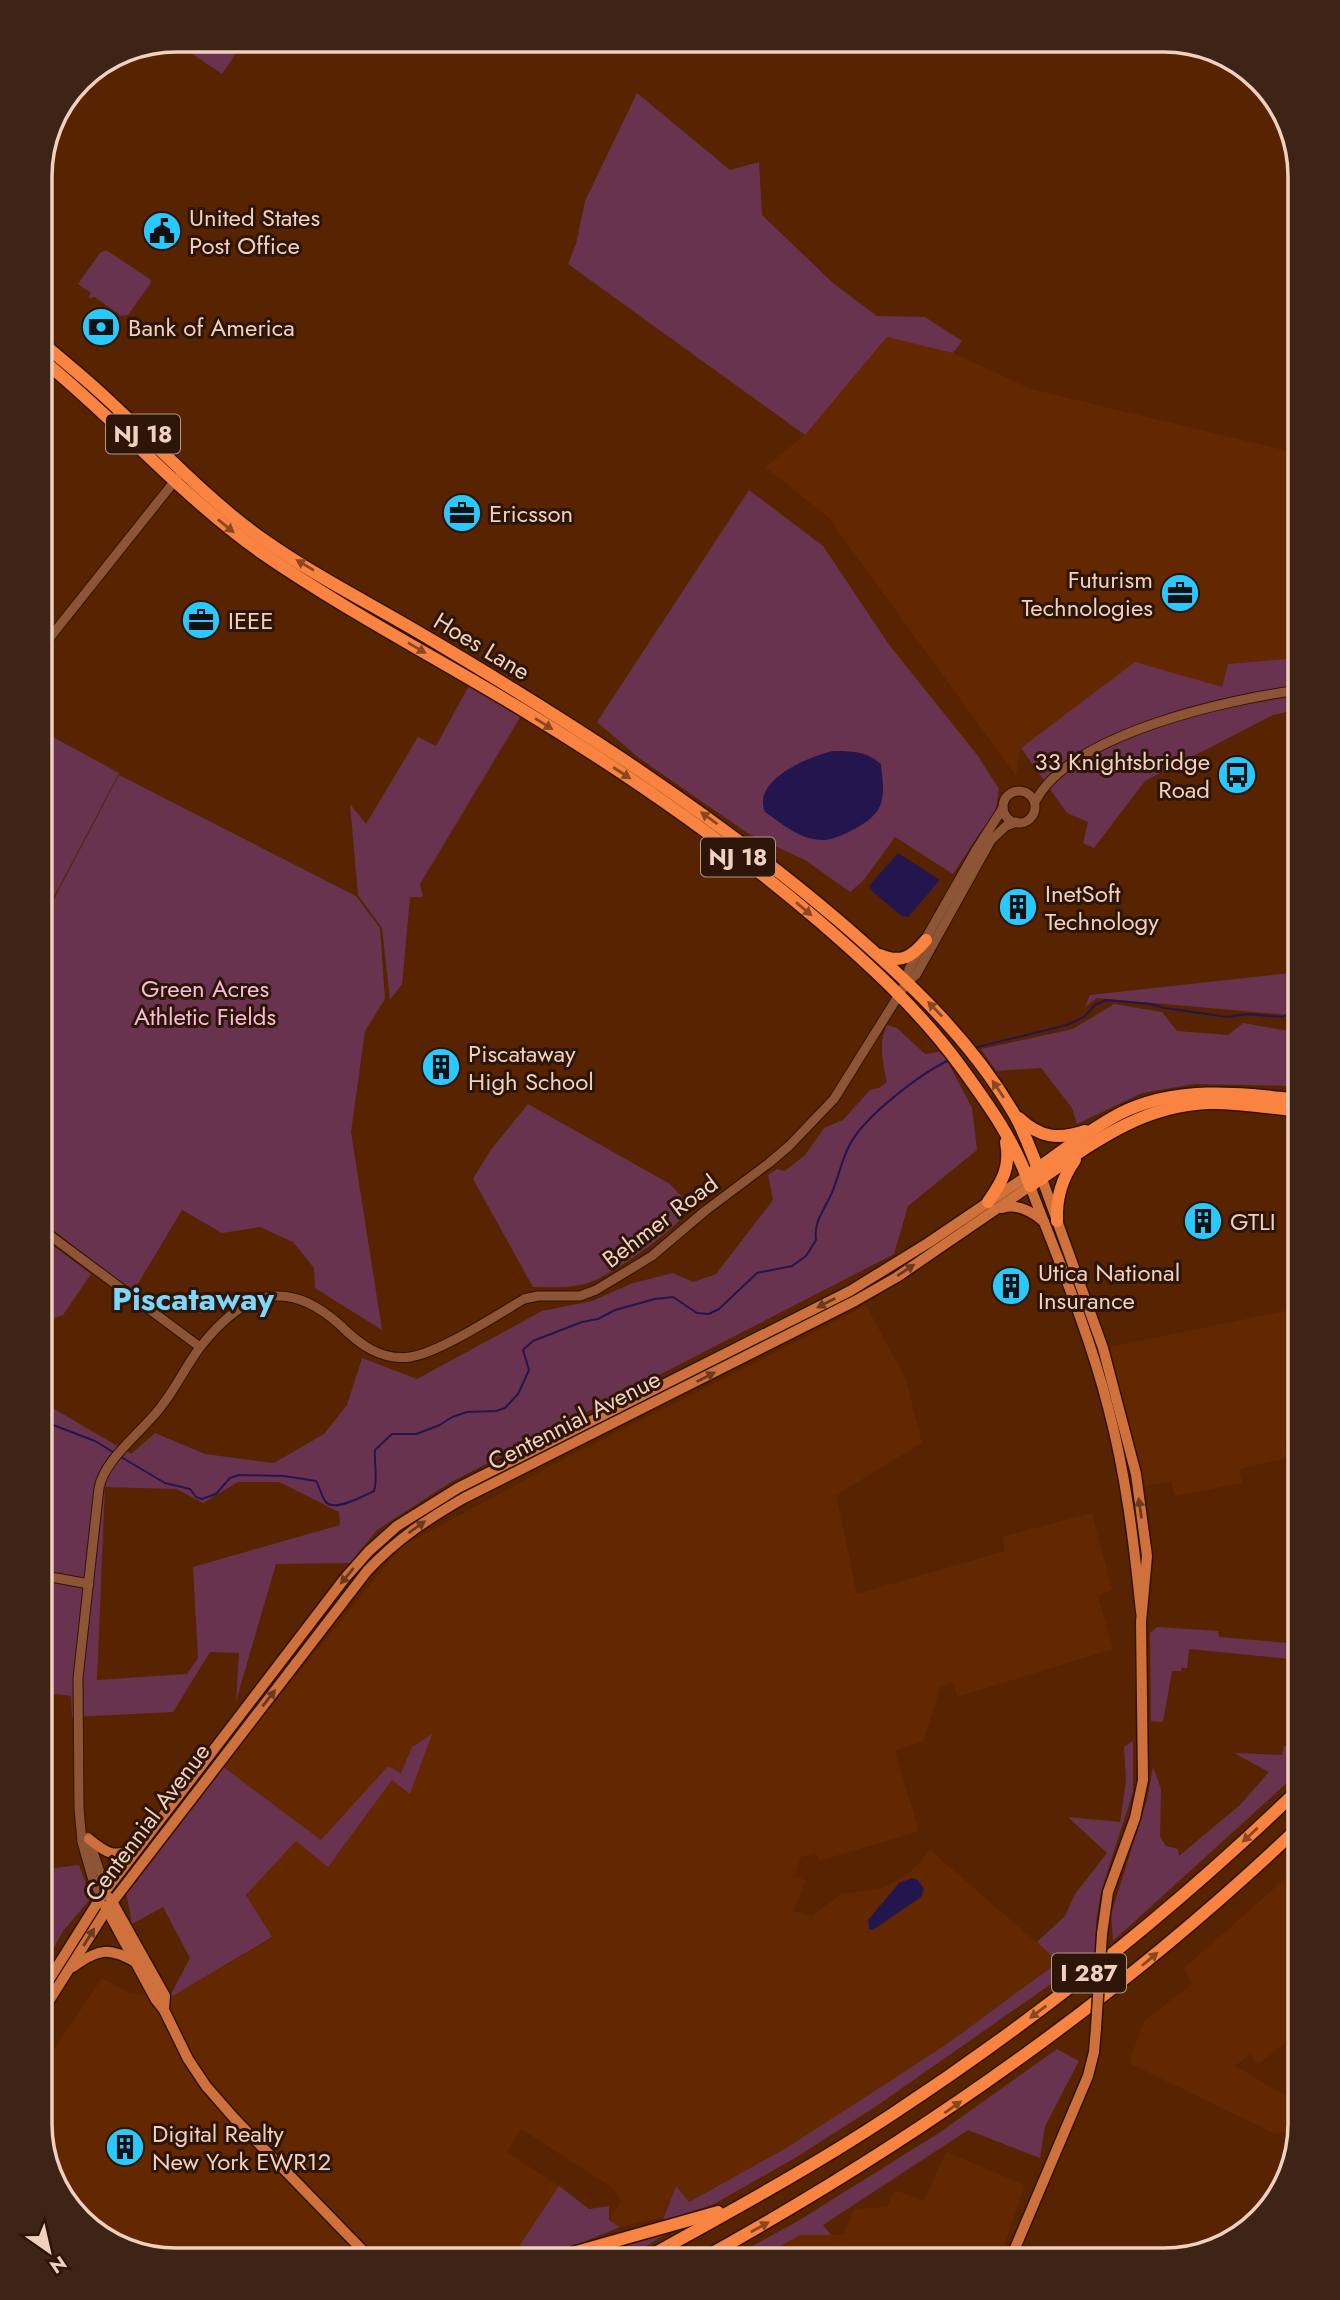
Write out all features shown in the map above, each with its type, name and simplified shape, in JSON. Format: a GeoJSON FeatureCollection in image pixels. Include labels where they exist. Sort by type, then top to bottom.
{"type":"FeatureCollection","features":[{"type":"Feature","properties":{"kind":"highway","name":"Hoes Lane"},"geometry":{"type":"LineString","coordinates":[[53,352],[104,396],[178,477],[236,534],[293,573],[523,711],[680,813],[785,893],[899,994]]}},
{"type":"Feature","properties":{"kind":"highway","name":"Hoes Lane"},"geometry":{"type":"LineString","coordinates":[[53,369],[178,477],[265,540],[640,769],[750,847],[876,953],[906,982]]}},
{"type":"Feature","properties":{"kind":"highway"},"geometry":{"type":"LineString","coordinates":[[876,953],[890,959],[905,959],[926,940]]}},
{"type":"Feature","properties":{"kind":"highway","name":"NJ 18"},"geometry":{"type":"LineString","coordinates":[[906,982],[962,1039],[1014,1114],[1035,1131],[1054,1137],[1099,1127]]}},
{"type":"Feature","properties":{"kind":"highway","name":"NJ 18"},"geometry":{"type":"LineString","coordinates":[[899,994],[965,1072],[1004,1131],[1028,1181]]}},
{"type":"Feature","properties":{"kind":"highway","name":"Centennial Avenue"},"geometry":{"type":"LineString","coordinates":[[1028,1181],[1099,1127],[1120,1114],[1143,1105],[1188,1095],[1243,1094],[1288,1099]]}},
{"type":"Feature","properties":{"kind":"highway","name":"Centennial Avenue"},"geometry":{"type":"LineString","coordinates":[[1040,1173],[1081,1152],[1125,1124],[1152,1113],[1210,1103],[1288,1110]]}},
{"type":"Feature","properties":{"kind":"highway"},"geometry":{"type":"LineString","coordinates":[[1014,1114],[1040,1173]]}},
{"type":"Feature","properties":{"kind":"highway"},"geometry":{"type":"LineString","coordinates":[[990,1207],[1006,1171],[1008,1155],[1004,1131]]}},
{"type":"Feature","properties":{"kind":"highway"},"geometry":{"type":"LineString","coordinates":[[1050,1222],[1069,1169],[1081,1152]]}},
{"type":"Feature","properties":{"kind":"highway","name":"I 287"},"geometry":{"type":"LineString","coordinates":[[665,2247],[890,2116],[1039,2011],[1183,1895],[1288,1799]]}},
{"type":"Feature","properties":{"kind":"highway","name":"I 287"},"geometry":{"type":"LineString","coordinates":[[721,2248],[863,2165],[999,2075],[1175,1938],[1288,1837]]}},
{"type":"Feature","properties":{"kind":"highway"},"geometry":{"type":"LineString","coordinates":[[593,2247],[745,2203]]}},
{"type":"Feature","properties":{"kind":"main road"},"geometry":{"type":"LineString","coordinates":[[1040,1173],[1050,1222]]}},
{"type":"Feature","properties":{"kind":"main road"},"geometry":{"type":"LineString","coordinates":[[1015,2248],[1088,2076],[1094,2052],[1102,1934],[1108,1892],[1135,1818],[1143,1780],[1141,1612],[1146,1587],[1147,1556],[1136,1474],[1103,1348],[1050,1222],[1028,1181]]}},
{"type":"Feature","properties":{"kind":"main road","name":"Centennial Avenue"},"geometry":{"type":"LineString","coordinates":[[52,1996],[109,1905],[367,1571],[391,1546],[424,1521],[464,1498],[855,1301],[897,1277],[1028,1181]]}},
{"type":"Feature","properties":{"kind":"main road"},"geometry":{"type":"LineString","coordinates":[[990,1207],[1022,1208],[1050,1222]]}},
{"type":"Feature","properties":{"kind":"main road","name":"Centennial Avenue"},"geometry":{"type":"LineString","coordinates":[[52,1975],[103,1893],[345,1578],[369,1551],[397,1526],[458,1488],[850,1291],[990,1207]]}},
{"type":"Feature","properties":{"kind":"main road"},"geometry":{"type":"LineString","coordinates":[[89,1839],[102,1850],[115,1854],[126,1853],[144,1840]]}},
{"type":"Feature","properties":{"kind":"main road"},"geometry":{"type":"LineString","coordinates":[[103,1893],[188,2060],[206,2086],[360,2247]]}},
{"type":"Feature","properties":{"kind":"main road"},"geometry":{"type":"LineString","coordinates":[[109,1905],[165,1996],[164,2010]]}},
{"type":"Feature","properties":{"kind":"main road"},"geometry":{"type":"LineString","coordinates":[[68,1970],[86,1958],[108,1950],[120,1952],[137,1963]]}},
{"type":"Feature","properties":{"kind":"street"},"geometry":{"type":"LineString","coordinates":[[53,634],[178,477]]}},
{"type":"Feature","properties":{"kind":"street"},"geometry":{"type":"LineString","coordinates":[[906,982],[909,969],[1009,795],[1017,791],[1025,792],[1051,781],[1086,755],[1131,732],[1240,700],[1288,692]]}},
{"type":"Feature","properties":{"kind":"street"},"geometry":{"type":"LineString","coordinates":[[906,982],[916,975],[991,840],[1006,826],[1026,821],[1032,816],[1035,802],[1051,781]]}},
{"type":"Feature","properties":{"kind":"street"},"geometry":{"type":"LineString","coordinates":[[1025,792],[1035,802]]}},
{"type":"Feature","properties":{"kind":"street"},"geometry":{"type":"LineString","coordinates":[[1003,808],[1007,817],[1016,822]]}},
{"type":"Feature","properties":{"kind":"street","name":"Behmer Road"},"geometry":{"type":"LineString","coordinates":[[79,1808],[78,1678],[100,1482],[116,1458],[160,1409],[200,1347],[227,1318],[236,1310],[261,1299],[283,1296],[302,1299],[322,1309],[361,1345],[376,1353],[409,1357],[434,1349],[524,1299],[538,1296],[580,1296],[596,1290],[652,1255],[789,1146],[845,1084],[906,982]]}},
{"type":"Feature","properties":{"kind":"street"},"geometry":{"type":"LineString","coordinates":[[52,1237],[200,1347]]}},
{"type":"Feature","properties":{"kind":"street"},"geometry":{"type":"LineString","coordinates":[[52,1577],[89,1584]]}},
{"type":"Feature","properties":{"kind":"street"},"geometry":{"type":"LineString","coordinates":[[79,1808],[103,1893]]}},
{"type":"Feature","properties":{"kind":"street"},"geometry":{"type":"LineString","coordinates":[[79,1808],[85,1858],[103,1893]]}},
{"type":"Feature","properties":{"kind":"shaded area"},"geometry":{"type":"Polygon","coordinates":[[[887,337],[953,353],[1031,389],[1288,451],[1288,659],[1228,664],[1222,687],[1021,747],[1016,776],[827,516],[765,467],[805,435],[887,337]]]}},
{"type":"Feature","properties":{"kind":"shaded area"},"geometry":{"type":"Polygon","coordinates":[[[833,751],[864,754],[881,764],[882,797],[879,808],[870,819],[838,837],[816,840],[793,831],[765,812],[763,800],[766,790],[774,780],[798,764],[833,751]]]}},
{"type":"Feature","properties":{"kind":"shaded area"},"geometry":{"type":"Polygon","coordinates":[[[898,853],[940,880],[908,917],[902,916],[869,886],[898,853]]]}},
{"type":"Feature","properties":{"kind":"shaded area"},"geometry":{"type":"Polygon","coordinates":[[[866,1305],[906,1380],[922,1443],[836,1495],[857,1594],[1005,1551],[1002,1537],[1092,1513],[1112,1590],[1098,1595],[1113,1649],[957,1697],[953,1682],[941,1686],[923,1741],[895,1751],[919,1831],[819,1861],[816,1853],[801,1857],[794,1875],[806,1881],[793,1911],[812,1916],[841,1894],[883,1888],[910,1873],[930,1850],[1058,1961],[947,2044],[788,2147],[688,2202],[676,2186],[663,2217],[620,2227],[609,2220],[621,2201],[613,2188],[521,2129],[507,2152],[559,2186],[518,2247],[168,2247],[136,2241],[121,2235],[107,2227],[83,2205],[65,2179],[57,2156],[52,2124],[52,2052],[102,1978],[130,1993],[169,1998],[272,1938],[246,1895],[296,1841],[328,1867],[392,1780],[410,1793],[431,1735],[412,1747],[401,1773],[388,1766],[321,1840],[222,1766],[402,1546],[547,1468],[866,1305]]]}},
{"type":"Feature","properties":{"kind":"shaded area"},"geometry":{"type":"Polygon","coordinates":[[[1288,1310],[1288,1442],[1285,1443],[1288,1458],[1239,1469],[1242,1483],[1175,1496],[1171,1481],[1145,1486],[1108,1347],[1288,1310]]]}},
{"type":"Feature","properties":{"kind":"shaded area"},"geometry":{"type":"Polygon","coordinates":[[[1288,1876],[1288,2040],[1258,2064],[1250,2054],[1235,2066],[1288,2097],[1287,2131],[1275,2134],[1129,2063],[1144,2021],[1193,1983],[1183,1969],[1288,1876]]]}},
{"type":"Feature","properties":{"kind":"shaded area"},"geometry":{"type":"Polygon","coordinates":[[[912,1878],[918,1880],[924,1889],[921,1897],[873,1930],[869,1929],[868,1920],[899,1883],[912,1878]]]}},
{"type":"Feature","properties":{"kind":"shaded area"},"geometry":{"type":"Polygon","coordinates":[[[946,2152],[1025,2185],[1003,2248],[778,2248],[800,2235],[843,2235],[854,2209],[887,2207],[895,2190],[924,2201],[946,2152]]]}},
{"type":"Feature","properties":{"kind":"green space"},"geometry":{"type":"Polygon","coordinates":[[[189,52],[237,52],[222,74],[189,52]]]}},
{"type":"Feature","properties":{"kind":"green space"},"geometry":{"type":"Polygon","coordinates":[[[637,93],[730,170],[759,162],[762,215],[834,284],[877,316],[925,317],[962,341],[953,353],[887,337],[805,435],[568,264],[576,244],[585,201],[637,93]]]}},
{"type":"Feature","properties":{"kind":"green space"},"geometry":{"type":"Polygon","coordinates":[[[106,250],[151,280],[128,315],[121,316],[95,297],[88,298],[91,293],[78,284],[100,253],[106,250]]]}},
{"type":"Feature","properties":{"kind":"green space"},"geometry":{"type":"Polygon","coordinates":[[[749,490],[823,546],[890,646],[978,756],[999,789],[995,816],[979,834],[953,874],[895,837],[864,880],[850,892],[805,860],[749,834],[639,758],[597,722],[749,490]]]}},
{"type":"Feature","properties":{"kind":"green space"},"geometry":{"type":"Polygon","coordinates":[[[1288,659],[1288,712],[1273,715],[1145,781],[1094,848],[1083,843],[1088,822],[1067,813],[1021,748],[1135,662],[1222,687],[1228,664],[1288,659]]]}},
{"type":"Feature","properties":{"kind":"green space"},"geometry":{"type":"Polygon","coordinates":[[[471,682],[522,714],[420,884],[423,897],[410,897],[402,984],[390,1000],[382,928],[358,895],[350,804],[366,824],[418,737],[436,746],[471,682]]]}},
{"type":"Feature","properties":{"kind":"green space"},"geometry":{"type":"Polygon","coordinates":[[[53,737],[119,773],[53,899],[53,737]]]}},
{"type":"Feature","properties":{"kind":"green space","name":"Green Acres Athletic Fields"},"geometry":{"type":"Polygon","coordinates":[[[119,775],[356,896],[380,928],[385,999],[365,1031],[351,1132],[382,1330],[315,1288],[314,1268],[293,1242],[260,1227],[222,1233],[182,1210],[133,1292],[52,1230],[53,902],[119,775]]]}},
{"type":"Feature","properties":{"kind":"green space"},"geometry":{"type":"Polygon","coordinates":[[[1288,973],[1288,1015],[1097,998],[1085,1007],[1090,995],[1288,973]]]}},
{"type":"Feature","properties":{"kind":"green space"},"geometry":{"type":"Polygon","coordinates":[[[1114,1004],[1162,1012],[1177,1031],[1228,1035],[1243,1023],[1288,1031],[1288,1086],[1194,1084],[1142,1093],[1077,1124],[1072,1108],[1041,1068],[996,1071],[981,1049],[1073,1029],[1114,1004]]]}},
{"type":"Feature","properties":{"kind":"green space"},"geometry":{"type":"Polygon","coordinates":[[[887,1025],[897,1028],[925,1054],[942,1051],[972,1108],[977,1150],[908,1206],[894,1254],[451,1482],[377,1530],[350,1563],[276,1564],[236,1701],[239,1653],[210,1652],[173,1712],[72,1717],[71,1696],[52,1694],[52,1408],[131,1454],[155,1433],[205,1454],[274,1463],[324,1434],[347,1405],[362,1358],[417,1379],[542,1311],[592,1301],[633,1283],[673,1273],[693,1282],[716,1274],[773,1200],[768,1175],[777,1169],[785,1171],[805,1155],[824,1128],[843,1120],[870,1090],[887,1082],[882,1053],[887,1025]],[[238,1482],[203,1503],[176,1489],[105,1487],[97,1680],[187,1674],[198,1658],[193,1567],[340,1525],[339,1512],[279,1482],[238,1482]]]}},
{"type":"Feature","properties":{"kind":"green space"},"geometry":{"type":"Polygon","coordinates":[[[528,1104],[670,1184],[689,1204],[685,1213],[648,1247],[593,1281],[563,1287],[533,1287],[473,1179],[490,1151],[528,1104]]]}},
{"type":"Feature","properties":{"kind":"green space"},"geometry":{"type":"Polygon","coordinates":[[[52,1245],[91,1274],[63,1315],[52,1319],[52,1245]]]}},
{"type":"Feature","properties":{"kind":"green space"},"geometry":{"type":"Polygon","coordinates":[[[1157,1627],[1218,1631],[1219,1637],[1288,1643],[1288,1659],[1189,1649],[1187,1668],[1172,1671],[1163,1722],[1151,1721],[1150,1633],[1157,1627]]]}},
{"type":"Feature","properties":{"kind":"green space"},"geometry":{"type":"Polygon","coordinates":[[[432,1734],[410,1794],[392,1780],[328,1867],[296,1841],[246,1895],[272,1937],[169,1998],[190,1958],[163,1907],[132,1924],[126,1891],[222,1766],[321,1840],[388,1766],[401,1773],[412,1747],[432,1734]]]}},
{"type":"Feature","properties":{"kind":"green space"},"geometry":{"type":"Polygon","coordinates":[[[1133,1741],[1133,1792],[1101,1892],[1096,1922],[1098,1951],[878,2105],[795,2158],[714,2204],[662,2222],[676,2186],[689,2202],[788,2147],[947,2044],[1058,1962],[1037,1942],[1065,1916],[1075,1894],[1107,1853],[1068,1817],[1120,1822],[1126,1781],[1124,1747],[1133,1741]]]}},
{"type":"Feature","properties":{"kind":"green space"},"geometry":{"type":"Polygon","coordinates":[[[1284,1746],[1288,1746],[1288,1782],[1113,1941],[1111,1914],[1147,1800],[1153,1767],[1161,1789],[1160,1837],[1166,1846],[1178,1849],[1179,1856],[1240,1805],[1269,1772],[1234,1753],[1282,1755],[1284,1746]]]}},
{"type":"Feature","properties":{"kind":"green space"},"geometry":{"type":"Polygon","coordinates":[[[79,1865],[91,1898],[63,1931],[52,1951],[52,1868],[79,1865]]]}},
{"type":"Feature","properties":{"kind":"green space"},"geometry":{"type":"Polygon","coordinates":[[[1057,2049],[1079,2061],[1045,2126],[1040,2158],[968,2130],[823,2225],[831,2235],[800,2235],[778,2248],[750,2248],[798,2221],[939,2133],[1057,2049]]]}},
{"type":"Feature","properties":{"kind":"green space"},"geometry":{"type":"Polygon","coordinates":[[[559,2186],[589,2209],[609,2206],[609,2220],[620,2227],[570,2247],[518,2247],[559,2186]]]}},
{"type":"Feature","properties":{"kind":"green space"},"geometry":{"type":"Polygon","coordinates":[[[667,2233],[644,2247],[620,2247],[667,2233]]]}},
{"type":"Feature","properties":{"kind":"waterway"},"geometry":{"type":"LineString","coordinates":[[973,1048],[1067,1025],[1084,1017],[1095,1005],[1106,1000],[1150,1004],[1228,1017],[1246,1014],[1288,1015]]}},
{"type":"Feature","properties":{"kind":"waterway"},"geometry":{"type":"LineString","coordinates":[[121,1457],[165,1483],[190,1489],[196,1497],[202,1499],[216,1494],[230,1478],[239,1475],[284,1476],[316,1481],[324,1500],[330,1505],[349,1502],[374,1491],[375,1450],[392,1434],[416,1434],[467,1412],[505,1408],[518,1394],[529,1370],[523,1350],[533,1341],[582,1322],[598,1319],[615,1310],[655,1299],[673,1297],[697,1313],[709,1314],[719,1309],[757,1273],[792,1266],[806,1256],[816,1240],[818,1221],[833,1190],[845,1155],[858,1133],[895,1096],[949,1060]]}},
{"type":"Feature","properties":{"kind":"waterway"},"geometry":{"type":"LineString","coordinates":[[52,1425],[95,1441],[113,1452]]}},
{"type":"Feature","properties":{"kind":"place","name":"United States Post Office"},"geometry":{"type":"Point","coordinates":[162,231]}},
{"type":"Feature","properties":{"kind":"place","name":"Bank of America"},"geometry":{"type":"Point","coordinates":[101,327]}},
{"type":"Feature","properties":{"kind":"place","name":"Ericsson"},"geometry":{"type":"Point","coordinates":[462,513]}},
{"type":"Feature","properties":{"kind":"place","name":"Futurism Technologies"},"geometry":{"type":"Point","coordinates":[1180,593]}},
{"type":"Feature","properties":{"kind":"place","name":"IEEE"},"geometry":{"type":"Point","coordinates":[201,620]}},
{"type":"Feature","properties":{"kind":"place","name":"33 Knightsbridge Road"},"geometry":{"type":"Point","coordinates":[1237,775]}},
{"type":"Feature","properties":{"kind":"place","name":"InetSoft Technology"},"geometry":{"type":"Point","coordinates":[1018,907]}},
{"type":"Feature","properties":{"kind":"place","name":"Piscataway High School"},"geometry":{"type":"Point","coordinates":[441,1067]}},
{"type":"Feature","properties":{"kind":"place","name":"GTLI"},"geometry":{"type":"Point","coordinates":[1203,1221]}},
{"type":"Feature","properties":{"kind":"place","name":"Utica National Insurance"},"geometry":{"type":"Point","coordinates":[1011,1286]}},
{"type":"Feature","properties":{"kind":"place","name":"Digital Realty New York EWR12"},"geometry":{"type":"Point","coordinates":[125,2147]}},
{"type":"Feature","properties":{"kind":"district","name":"Piscataway"},"geometry":{"type":"Point","coordinates":[193,1299]}}]}
